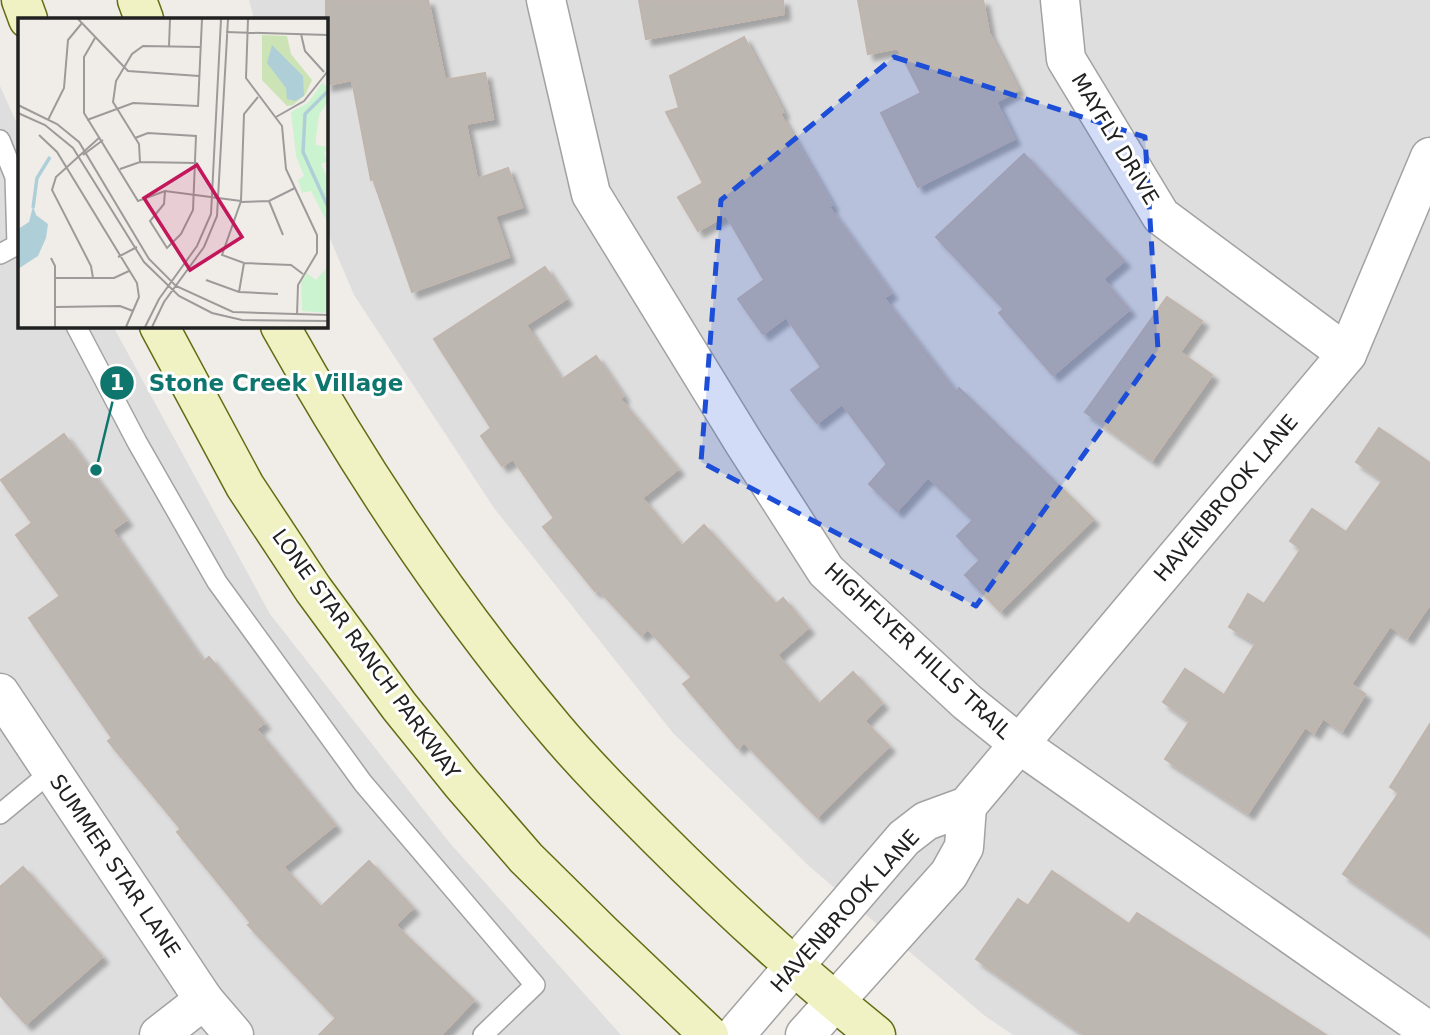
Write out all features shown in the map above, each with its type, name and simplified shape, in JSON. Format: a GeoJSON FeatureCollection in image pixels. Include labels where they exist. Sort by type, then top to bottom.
{"type":"FeatureCollection","features":[{"type":"Feature","properties":{"kind":"main road"},"geometry":{"type":"LineString","coordinates":[[21,0],[28,18]]}},
{"type":"Feature","properties":{"kind":"main road"},"geometry":{"type":"LineString","coordinates":[[137,0],[144,18]]}},
{"type":"Feature","properties":{"kind":"main road","name":"LONE STAR RANCH PARKWAY"},"geometry":{"type":"LineString","coordinates":[[160,327],[245,486],[313,589],[399,706],[526,858],[709,1035]]}},
{"type":"Feature","properties":{"kind":"main road"},"geometry":{"type":"LineString","coordinates":[[281,327],[383,498],[492,651],[554,729],[607,788],[697,879],[834,1002],[876,1035]]}},
{"type":"Feature","properties":{"kind":"street","name":"HIGHFLYER HILLS TRAIL"},"geometry":{"type":"LineString","coordinates":[[546,0],[590,194],[744,443],[827,571],[967,702],[1019,744],[1430,1032]]}},
{"type":"Feature","properties":{"kind":"street","name":"MAYFLY DRIVE"},"geometry":{"type":"LineString","coordinates":[[1060,0],[1066,59],[1161,215],[1348,354]]}},
{"type":"Feature","properties":{"kind":"street","name":"HAVENBROOK LANE"},"geometry":{"type":"LineString","coordinates":[[735,1035],[904,838],[926,821],[967,806],[1348,354],[1430,157]]}},
{"type":"Feature","properties":{"kind":"street","name":"SUMMER STAR LANE"},"geometry":{"type":"LineString","coordinates":[[0,693],[204,1000],[234,1035]]}},
{"type":"Feature","properties":{"kind":"street"},"geometry":{"type":"LineString","coordinates":[[805,1035],[949,874],[964,846],[967,806]]}},
{"type":"Feature","properties":{"kind":"street"},"geometry":{"type":"LineString","coordinates":[[159,1035],[204,1000]]}},
{"type":"Feature","properties":{"kind":"lane"},"geometry":{"type":"LineString","coordinates":[[0,140],[15,177],[12,249]]}},
{"type":"Feature","properties":{"kind":"lane"},"geometry":{"type":"LineString","coordinates":[[77,327],[137,442],[217,582],[363,783],[535,985],[483,1035]]}},
{"type":"Feature","properties":{"kind":"lane"},"geometry":{"type":"LineString","coordinates":[[0,814],[52,771]]}},
{"type":"Feature","properties":{"kind":"highlighted area"},"geometry":{"type":"Polygon","coordinates":[[[894,57],[1145,137],[1158,350],[976,606],[701,462],[721,200],[894,57]]]}},
{"type":"Feature","properties":{"kind":"shaded area"},"geometry":{"type":"Polygon","coordinates":[[[249,0],[1430,0],[1430,1035],[1013,1035],[985,1016],[810,867],[673,733],[494,508],[354,295],[327,231],[327,18],[254,18],[249,0]]]}},
{"type":"Feature","properties":{"kind":"shaded area"},"geometry":{"type":"Polygon","coordinates":[[[0,86],[18,126],[18,327],[114,327],[270,614],[449,842],[621,1035],[0,1035],[0,86]]]}},
{"type":"Feature","properties":{"kind":"building"},"geometry":{"type":"Polygon","coordinates":[[[326,0],[428,0],[445,80],[485,73],[493,119],[466,124],[477,179],[508,168],[522,207],[495,216],[509,257],[412,292],[373,179],[371,180],[352,80],[327,85],[326,0]]]}},
{"type":"Feature","properties":{"kind":"building"},"geometry":{"type":"Polygon","coordinates":[[[639,0],[783,0],[784,14],[646,39],[639,0]]]}},
{"type":"Feature","properties":{"kind":"building"},"geometry":{"type":"Polygon","coordinates":[[[858,0],[983,0],[989,33],[1018,90],[996,102],[1014,139],[918,187],[881,113],[921,93],[898,48],[868,54],[858,0]]]}},
{"type":"Feature","properties":{"kind":"building"},"geometry":{"type":"Polygon","coordinates":[[[744,37],[783,112],[780,114],[832,205],[829,207],[891,293],[884,298],[956,392],[959,388],[1093,519],[1000,611],[965,575],[980,560],[957,536],[973,520],[928,477],[897,511],[869,484],[887,464],[842,404],[817,423],[791,390],[821,367],[786,317],[763,334],[738,299],[764,280],[726,215],[698,231],[678,197],[703,183],[666,112],[679,108],[670,76],[744,37]]]}},
{"type":"Feature","properties":{"kind":"building"},"geometry":{"type":"Polygon","coordinates":[[[1024,154],[1124,261],[1103,279],[1129,310],[1053,375],[999,313],[1004,309],[936,237],[1024,154]]]}},
{"type":"Feature","properties":{"kind":"building"},"geometry":{"type":"Polygon","coordinates":[[[545,267],[566,299],[526,325],[561,380],[596,356],[623,396],[620,399],[678,469],[642,498],[682,546],[704,525],[776,604],[783,598],[808,628],[777,655],[819,704],[853,672],[882,703],[864,721],[889,746],[817,817],[744,742],[738,748],[683,684],[692,677],[648,629],[641,635],[597,588],[595,591],[543,527],[554,518],[513,459],[502,466],[481,436],[491,428],[434,339],[545,267]]]}},
{"type":"Feature","properties":{"kind":"building"},"geometry":{"type":"Polygon","coordinates":[[[1167,297],[1202,321],[1180,352],[1212,375],[1152,460],[1085,412],[1167,297]]]}},
{"type":"Feature","properties":{"kind":"building"},"geometry":{"type":"Polygon","coordinates":[[[1379,428],[1430,463],[1430,604],[1407,638],[1390,626],[1351,684],[1365,694],[1342,731],[1323,718],[1314,733],[1305,727],[1248,813],[1165,759],[1190,721],[1163,702],[1185,669],[1224,695],[1256,643],[1229,627],[1248,594],[1264,604],[1301,549],[1290,541],[1312,509],[1346,532],[1383,480],[1356,462],[1379,428]]]}},
{"type":"Feature","properties":{"kind":"building"},"geometry":{"type":"Polygon","coordinates":[[[64,434],[126,520],[112,530],[203,662],[209,657],[264,723],[256,729],[335,825],[283,867],[321,907],[369,861],[413,908],[395,925],[474,1000],[441,1035],[319,1035],[336,1018],[248,925],[251,923],[177,832],[181,829],[108,741],[112,738],[29,618],[60,596],[16,535],[32,523],[1,480],[64,434]]]}},
{"type":"Feature","properties":{"kind":"building"},"geometry":{"type":"Polygon","coordinates":[[[1430,724],[1430,934],[1343,874],[1399,793],[1390,787],[1430,724]]]}},
{"type":"Feature","properties":{"kind":"building"},"geometry":{"type":"Polygon","coordinates":[[[23,867],[102,957],[26,1024],[0,995],[0,887],[23,867]]]}},
{"type":"Feature","properties":{"kind":"building"},"geometry":{"type":"Polygon","coordinates":[[[1052,871],[1129,924],[1137,913],[1326,1035],[1085,1035],[976,959],[1018,899],[1028,906],[1052,871]]]}},
{"type":"Feature","properties":{"kind":"place","name":"Stone Creek Village"},"geometry":{"type":"Point","coordinates":[96,470]}}]}
